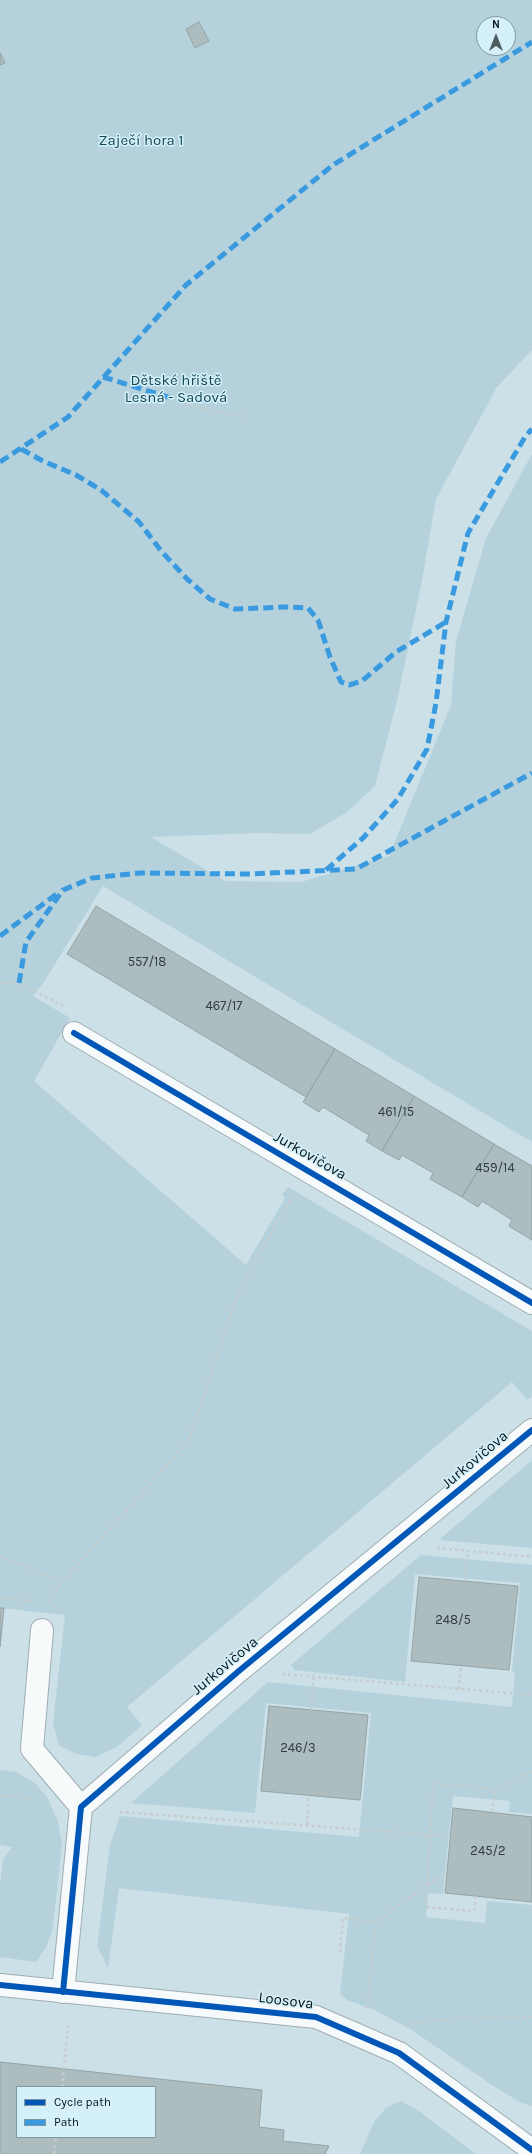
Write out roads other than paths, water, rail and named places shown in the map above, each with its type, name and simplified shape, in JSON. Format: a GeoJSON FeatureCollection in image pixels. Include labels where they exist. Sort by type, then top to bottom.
{"type":"FeatureCollection","features":[{"type":"Feature","properties":{"kind":"street","name":"Jurkovičova"},"geometry":{"type":"LineString","coordinates":[[74,1033],[532,1303]]}},
{"type":"Feature","properties":{"kind":"street","name":"Jurkovičova"},"geometry":{"type":"LineString","coordinates":[[81,1807],[240,1670],[532,1430]]}},
{"type":"Feature","properties":{"kind":"street"},"geometry":{"type":"LineString","coordinates":[[42,1630],[32,1749],[81,1807],[63,1992]]}},
{"type":"Feature","properties":{"kind":"street","name":"Loosova"},"geometry":{"type":"LineString","coordinates":[[0,1985],[316,2016],[399,2053],[532,2150]]}},
{"type":"Feature","properties":{"kind":"park label","name":"Zaječí hora 1"},"geometry":{"type":"Point","coordinates":[141,141]}},
{"type":"Feature","properties":{"kind":"park label","name":"Dětské hřiště Lesná - Sadová"},"geometry":{"type":"Point","coordinates":[176,390]}}]}
